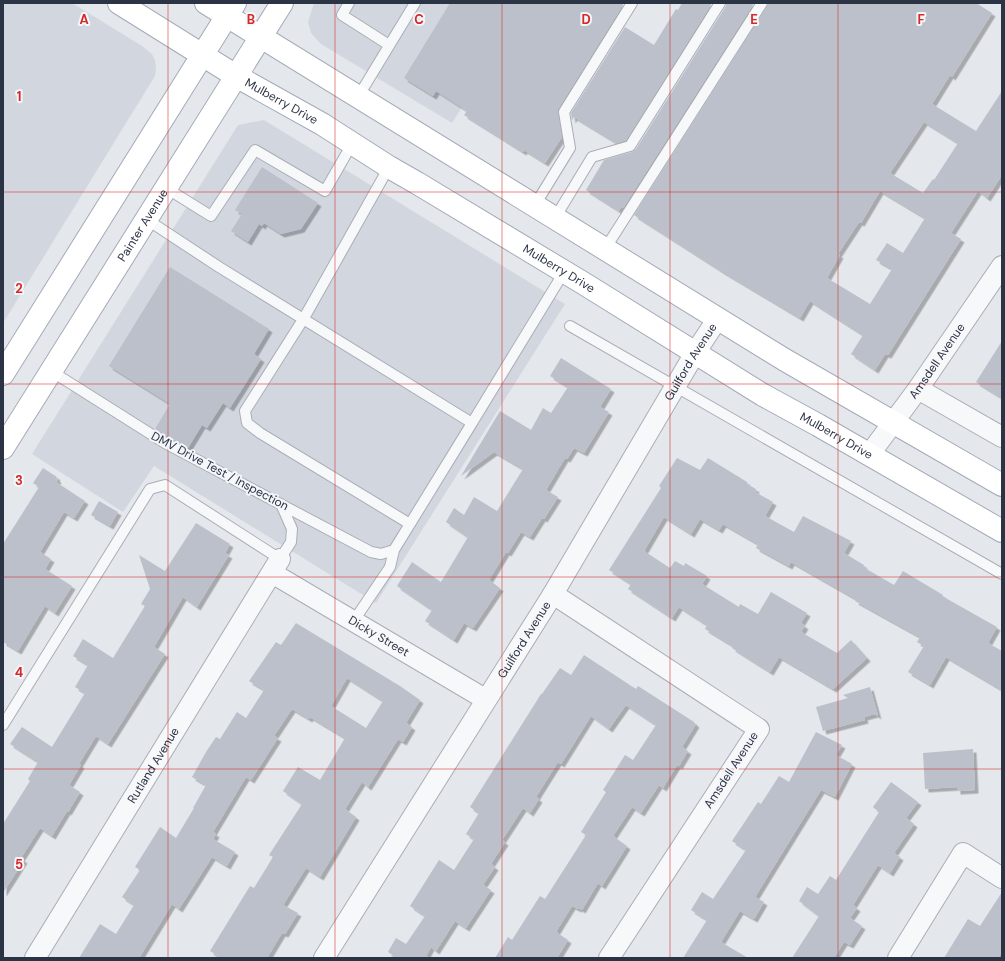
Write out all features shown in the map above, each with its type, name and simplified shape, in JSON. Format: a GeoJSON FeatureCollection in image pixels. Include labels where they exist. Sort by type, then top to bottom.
{"type":"FeatureCollection","features":[{"type":"Feature","properties":{"kind":"main road","name":"Mulberry Drive"},"geometry":{"type":"LineString","coordinates":[[119,3],[202,56],[322,124],[389,167],[564,272],[763,395],[1002,531]]}},
{"type":"Feature","properties":{"kind":"main road"},"geometry":{"type":"LineString","coordinates":[[206,3],[231,10],[261,36],[358,97],[785,360],[1002,485]]}},
{"type":"Feature","properties":{"kind":"main road","name":"Painter Avenue"},"geometry":{"type":"LineString","coordinates":[[3,448],[282,3]]}},
{"type":"Feature","properties":{"kind":"main road"},"geometry":{"type":"LineString","coordinates":[[3,374],[231,10]]}},
{"type":"Feature","properties":{"kind":"street","name":"Amsdell Avenue"},"geometry":{"type":"LineString","coordinates":[[870,455],[918,389],[1002,266]]}},
{"type":"Feature","properties":{"kind":"street","name":"Guilford Avenue"},"geometry":{"type":"LineString","coordinates":[[324,958],[553,594],[695,353],[718,318]]}},
{"type":"Feature","properties":{"kind":"street"},"geometry":{"type":"LineString","coordinates":[[918,389],[1002,437]]}},
{"type":"Feature","properties":{"kind":"street","name":"Dicky Street"},"geometry":{"type":"LineString","coordinates":[[276,566],[353,622],[486,699]]}},
{"type":"Feature","properties":{"kind":"street","name":"Rutland Avenue"},"geometry":{"type":"LineString","coordinates":[[35,958],[276,566]]}},
{"type":"Feature","properties":{"kind":"street","name":"Amsdell Avenue"},"geometry":{"type":"LineString","coordinates":[[553,594],[759,729],[609,958]]}},
{"type":"Feature","properties":{"kind":"street"},"geometry":{"type":"LineString","coordinates":[[898,958],[963,853],[1002,878]]}},
{"type":"Feature","properties":{"kind":"lane"},"geometry":{"type":"LineString","coordinates":[[349,3],[342,15],[389,45]]}},
{"type":"Feature","properties":{"kind":"lane"},"geometry":{"type":"LineString","coordinates":[[358,97],[415,3]]}},
{"type":"Feature","properties":{"kind":"lane"},"geometry":{"type":"LineString","coordinates":[[534,205],[570,148],[564,112],[632,3]]}},
{"type":"Feature","properties":{"kind":"lane"},"geometry":{"type":"LineString","coordinates":[[555,218],[592,157],[630,146],[720,3]]}},
{"type":"Feature","properties":{"kind":"lane"},"geometry":{"type":"LineString","coordinates":[[605,249],[762,3]]}},
{"type":"Feature","properties":{"kind":"lane"},"geometry":{"type":"LineString","coordinates":[[166,188],[211,216],[256,150],[325,192],[352,144]]}},
{"type":"Feature","properties":{"kind":"lane"},"geometry":{"type":"LineString","coordinates":[[389,167],[304,318],[246,411],[247,423],[260,433],[410,524]]}},
{"type":"Feature","properties":{"kind":"lane"},"geometry":{"type":"LineString","coordinates":[[146,219],[472,423]]}},
{"type":"Feature","properties":{"kind":"lane"},"geometry":{"type":"LineString","coordinates":[[353,622],[390,567],[394,550],[564,272]]}},
{"type":"Feature","properties":{"kind":"lane"},"geometry":{"type":"LineString","coordinates":[[570,326],[1002,574]]}},
{"type":"Feature","properties":{"kind":"lane","name":"DMV Drive Test / Inspection"},"geometry":{"type":"LineString","coordinates":[[51,371],[165,443],[371,552],[381,554],[394,550]]}},
{"type":"Feature","properties":{"kind":"lane"},"geometry":{"type":"LineString","coordinates":[[3,724],[150,489],[165,485],[276,566],[291,542],[292,529],[281,504]]}},
{"type":"Feature","properties":{"kind":"shaded area"},"geometry":{"type":"Polygon","coordinates":[[[3,3],[72,3],[142,46],[152,54],[156,69],[155,76],[3,323],[3,3]]]}},
{"type":"Feature","properties":{"kind":"shaded area"},"geometry":{"type":"Polygon","coordinates":[[[314,3],[529,3],[452,123],[321,44],[311,33],[308,22],[314,3]]]}},
{"type":"Feature","properties":{"kind":"shaded area"},"geometry":{"type":"Polygon","coordinates":[[[264,120],[565,304],[376,603],[154,466],[123,512],[32,454],[238,125],[264,120]]]}},
{"type":"Feature","properties":{"kind":"building"},"geometry":{"type":"Polygon","coordinates":[[[450,3],[624,3],[558,109],[562,137],[545,163],[524,150],[523,152],[464,115],[467,111],[436,91],[433,96],[404,78],[450,3]]]}},
{"type":"Feature","properties":{"kind":"building"},"geometry":{"type":"Polygon","coordinates":[[[682,3],[712,3],[626,140],[614,144],[615,142],[574,117],[572,120],[571,113],[625,27],[654,45],[676,9],[678,10],[682,3]]]}},
{"type":"Feature","properties":{"kind":"building"},"geometry":{"type":"Polygon","coordinates":[[[726,3],[754,3],[623,208],[621,207],[619,211],[586,190],[604,160],[632,152],[636,149],[726,6],[726,3]]]}},
{"type":"Feature","properties":{"kind":"building"},"geometry":{"type":"Polygon","coordinates":[[[768,3],[976,3],[992,13],[952,77],[950,75],[932,104],[976,131],[1002,91],[1002,175],[987,198],[978,191],[951,233],[961,239],[888,355],[885,354],[875,370],[851,354],[863,335],[810,301],[800,318],[723,272],[634,215],[768,3]],[[924,122],[890,173],[923,193],[933,179],[934,180],[958,143],[924,122]],[[880,191],[861,223],[859,222],[838,254],[840,255],[827,278],[870,304],[892,269],[876,260],[887,243],[903,253],[925,218],[880,191]]]}},
{"type":"Feature","properties":{"kind":"building"},"geometry":{"type":"Polygon","coordinates":[[[262,167],[318,203],[301,229],[281,234],[264,223],[262,226],[259,224],[248,242],[231,231],[242,214],[235,210],[262,167]]]}},
{"type":"Feature","properties":{"kind":"building"},"geometry":{"type":"Polygon","coordinates":[[[170,267],[269,329],[254,354],[261,359],[230,408],[223,403],[207,428],[202,425],[188,448],[155,429],[170,404],[109,366],[170,267]]]}},
{"type":"Feature","properties":{"kind":"building"},"geometry":{"type":"Polygon","coordinates":[[[1002,341],[1002,398],[976,382],[1002,341]]]}},
{"type":"Feature","properties":{"kind":"building"},"geometry":{"type":"Polygon","coordinates":[[[561,358],[611,389],[600,407],[609,412],[584,453],[574,448],[567,459],[565,458],[546,490],[558,497],[530,537],[521,532],[508,553],[506,552],[489,580],[500,588],[473,628],[464,623],[454,640],[425,621],[432,610],[397,586],[412,562],[441,582],[468,537],[446,522],[454,508],[464,515],[474,497],[497,511],[523,469],[494,452],[461,476],[500,411],[531,430],[543,408],[551,413],[568,387],[550,376],[561,358]]]}},
{"type":"Feature","properties":{"kind":"building"},"geometry":{"type":"Polygon","coordinates":[[[677,458],[700,470],[708,458],[747,482],[747,484],[756,489],[755,492],[773,502],[765,516],[794,532],[803,516],[851,541],[844,553],[864,565],[863,567],[894,585],[903,571],[943,595],[942,596],[997,627],[988,643],[1002,651],[1002,690],[946,657],[930,685],[908,672],[924,646],[917,642],[920,637],[855,601],[856,599],[791,562],[789,566],[756,548],[758,544],[723,524],[719,530],[700,519],[691,534],[664,517],[644,551],[670,568],[675,561],[684,566],[685,563],[707,576],[702,584],[739,607],[740,604],[758,614],[771,592],[807,613],[801,623],[805,626],[801,632],[837,653],[851,640],[867,658],[833,689],[779,657],[770,672],[732,648],[733,646],[705,629],[707,625],[679,607],[672,618],[628,589],[631,584],[609,570],[661,488],[659,486],[677,458]]]}},
{"type":"Feature","properties":{"kind":"building"},"geometry":{"type":"Polygon","coordinates":[[[43,468],[57,477],[56,478],[58,480],[56,482],[85,501],[74,518],[64,512],[40,552],[51,559],[45,569],[72,586],[55,613],[45,606],[18,651],[3,642],[3,544],[39,487],[33,483],[43,468]]]}},
{"type":"Feature","properties":{"kind":"building"},"geometry":{"type":"Polygon","coordinates":[[[99,501],[118,512],[110,526],[91,515],[99,501]]]}},
{"type":"Feature","properties":{"kind":"building"},"geometry":{"type":"Polygon","coordinates":[[[196,523],[230,544],[225,553],[229,555],[197,607],[183,597],[154,647],[165,654],[108,744],[96,736],[79,764],[81,765],[69,785],[80,792],[52,836],[40,828],[21,858],[24,860],[3,893],[3,824],[30,781],[28,779],[38,762],[10,744],[22,727],[52,747],[85,693],[75,687],[88,665],[73,656],[83,639],[113,658],[145,606],[141,604],[150,589],[139,555],[165,571],[196,523]]]}},
{"type":"Feature","properties":{"kind":"building"},"geometry":{"type":"Polygon","coordinates":[[[296,623],[400,686],[420,700],[406,723],[412,727],[403,742],[398,739],[368,787],[362,782],[345,809],[356,817],[320,877],[306,868],[283,905],[298,913],[285,934],[282,933],[267,958],[221,958],[210,951],[250,886],[254,888],[273,857],[269,855],[302,804],[283,791],[298,767],[320,780],[345,738],[310,717],[309,719],[292,709],[274,736],[278,738],[251,780],[246,777],[213,832],[216,834],[213,839],[235,852],[227,866],[212,857],[179,909],[172,904],[139,958],[79,958],[100,924],[116,934],[134,905],[122,897],[140,870],[135,867],[160,827],[176,838],[206,785],[192,777],[216,737],[220,739],[237,712],[246,718],[264,690],[249,681],[276,642],[281,645],[296,623]],[[347,678],[331,706],[366,728],[383,701],[347,678]]]}},
{"type":"Feature","properties":{"kind":"building"},"geometry":{"type":"Polygon","coordinates":[[[584,655],[636,689],[638,686],[696,724],[682,747],[688,751],[679,766],[677,765],[663,788],[659,785],[641,813],[632,807],[613,836],[627,846],[602,886],[598,883],[582,910],[572,906],[556,932],[568,940],[557,958],[495,958],[508,937],[512,940],[540,896],[545,899],[586,835],[581,832],[606,792],[603,790],[625,755],[633,760],[656,725],[626,705],[609,729],[591,716],[561,764],[558,762],[536,797],[539,799],[530,813],[523,808],[502,840],[505,842],[491,864],[495,867],[483,885],[491,890],[466,928],[455,921],[436,951],[431,947],[426,956],[429,958],[397,958],[388,952],[396,938],[406,944],[425,916],[410,906],[439,860],[454,870],[474,839],[466,834],[479,813],[470,807],[541,694],[560,668],[571,675],[584,655]]]}},
{"type":"Feature","properties":{"kind":"building"},"geometry":{"type":"Polygon","coordinates":[[[870,687],[878,716],[875,714],[864,717],[865,720],[823,731],[816,707],[848,698],[843,695],[870,687]]]}},
{"type":"Feature","properties":{"kind":"building"},"geometry":{"type":"Polygon","coordinates":[[[816,732],[842,745],[836,755],[852,764],[835,797],[821,790],[755,897],[764,902],[754,919],[740,911],[721,942],[748,958],[683,958],[707,920],[691,910],[702,892],[713,899],[746,850],[732,841],[758,802],[761,804],[779,776],[789,782],[816,732]]]}},
{"type":"Feature","properties":{"kind":"building"},"geometry":{"type":"Polygon","coordinates":[[[973,749],[975,790],[957,791],[957,787],[925,789],[923,753],[973,749]]]}},
{"type":"Feature","properties":{"kind":"building"},"geometry":{"type":"Polygon","coordinates":[[[891,782],[918,802],[906,818],[914,824],[894,853],[900,857],[890,873],[878,865],[853,905],[857,908],[850,918],[862,926],[850,945],[844,942],[834,958],[792,958],[819,916],[799,901],[807,887],[818,894],[830,876],[836,880],[879,812],[873,807],[891,782]]]}},
{"type":"Feature","properties":{"kind":"building"},"geometry":{"type":"Polygon","coordinates":[[[1002,892],[1002,952],[998,958],[944,958],[968,919],[980,926],[1002,892]]]}}]}
